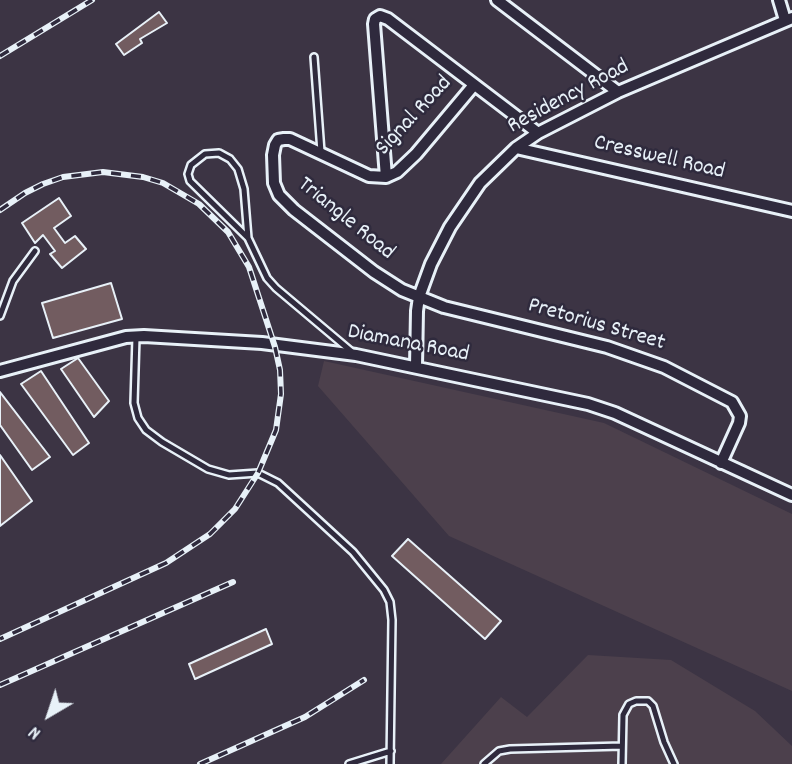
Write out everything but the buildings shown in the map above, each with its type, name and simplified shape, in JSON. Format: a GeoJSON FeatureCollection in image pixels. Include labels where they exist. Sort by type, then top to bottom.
{"type":"FeatureCollection","features":[{"type":"Feature","properties":{"kind":"street"},"geometry":{"type":"LineString","coordinates":[[497,0],[618,92]]}},
{"type":"Feature","properties":{"kind":"street"},"geometry":{"type":"LineString","coordinates":[[779,0],[789,19]]}},
{"type":"Feature","properties":{"kind":"street"},"geometry":{"type":"LineString","coordinates":[[386,177],[374,24],[375,19],[380,16],[388,19],[538,133]]}},
{"type":"Feature","properties":{"kind":"street","name":"Residency Road"},"geometry":{"type":"LineString","coordinates":[[416,366],[419,297],[431,264],[480,183],[516,148],[538,133],[618,92],[789,19]]}},
{"type":"Feature","properties":{"kind":"street","name":"Signal Road"},"geometry":{"type":"LineString","coordinates":[[386,177],[397,172],[416,154],[474,85]]}},
{"type":"Feature","properties":{"kind":"street","name":"Triangle Road"},"geometry":{"type":"LineString","coordinates":[[386,177],[369,176],[290,139],[278,141],[273,155],[274,183],[279,195],[294,210],[374,272],[402,290],[419,297]]}},
{"type":"Feature","properties":{"kind":"street","name":"Cresswell Road"},"geometry":{"type":"LineString","coordinates":[[516,148],[792,211]]}},
{"type":"Feature","properties":{"kind":"street","name":"Pretorius Street"},"geometry":{"type":"LineString","coordinates":[[419,297],[464,313],[607,347],[664,367],[716,391],[732,402],[740,416],[740,423],[721,463]]}},
{"type":"Feature","properties":{"kind":"street","name":"Diamana Road"},"geometry":{"type":"LineString","coordinates":[[0,371],[136,337],[161,336],[262,343],[356,355],[588,404],[615,413],[792,495]]}},
{"type":"Feature","properties":{"kind":"lane"},"geometry":{"type":"LineString","coordinates":[[314,57],[322,154]]}},
{"type":"Feature","properties":{"kind":"lane"},"geometry":{"type":"LineString","coordinates":[[247,238],[244,189],[238,169],[230,159],[219,153],[205,154],[191,165],[188,174],[190,181],[247,238],[267,278],[276,288],[356,355]]}},
{"type":"Feature","properties":{"kind":"lane"},"geometry":{"type":"LineString","coordinates":[[0,316],[13,281],[35,251]]}},
{"type":"Feature","properties":{"kind":"lane"},"geometry":{"type":"LineString","coordinates":[[136,337],[134,403],[138,418],[146,430],[208,469],[229,475],[258,473],[278,483],[353,552],[384,590],[390,602],[392,620],[390,764]]}},
{"type":"Feature","properties":{"kind":"lane"},"geometry":{"type":"LineString","coordinates":[[622,764],[623,715],[629,704],[636,701],[648,701],[653,706],[659,730],[674,764]]}},
{"type":"Feature","properties":{"kind":"lane"},"geometry":{"type":"LineString","coordinates":[[484,764],[499,751],[510,749],[622,746]]}},
{"type":"Feature","properties":{"kind":"lane"},"geometry":{"type":"LineString","coordinates":[[349,764],[391,751]]}},
{"type":"Feature","properties":{"kind":"shaded area"},"geometry":{"type":"Polygon","coordinates":[[[324,361],[604,423],[792,514],[792,691],[449,536],[318,386],[324,361]]]}},
{"type":"Feature","properties":{"kind":"shaded area"},"geometry":{"type":"Polygon","coordinates":[[[588,655],[671,660],[755,711],[792,746],[792,764],[441,764],[501,697],[527,717],[588,655]]]}},
{"type":"Feature","properties":{"kind":"railway"},"geometry":{"type":"LineString","coordinates":[[0,56],[92,0]]}},
{"type":"Feature","properties":{"kind":"railway"},"geometry":{"type":"LineString","coordinates":[[0,210],[43,184],[63,177],[103,172],[143,177],[163,183],[199,204],[228,232],[249,267],[275,347],[281,394],[276,430],[258,473],[235,509],[210,534],[166,563],[0,639]]}},
{"type":"Feature","properties":{"kind":"railway"},"geometry":{"type":"LineString","coordinates":[[0,685],[233,582]]}},
{"type":"Feature","properties":{"kind":"railway"},"geometry":{"type":"LineString","coordinates":[[200,764],[305,717],[364,680]]}}]}
